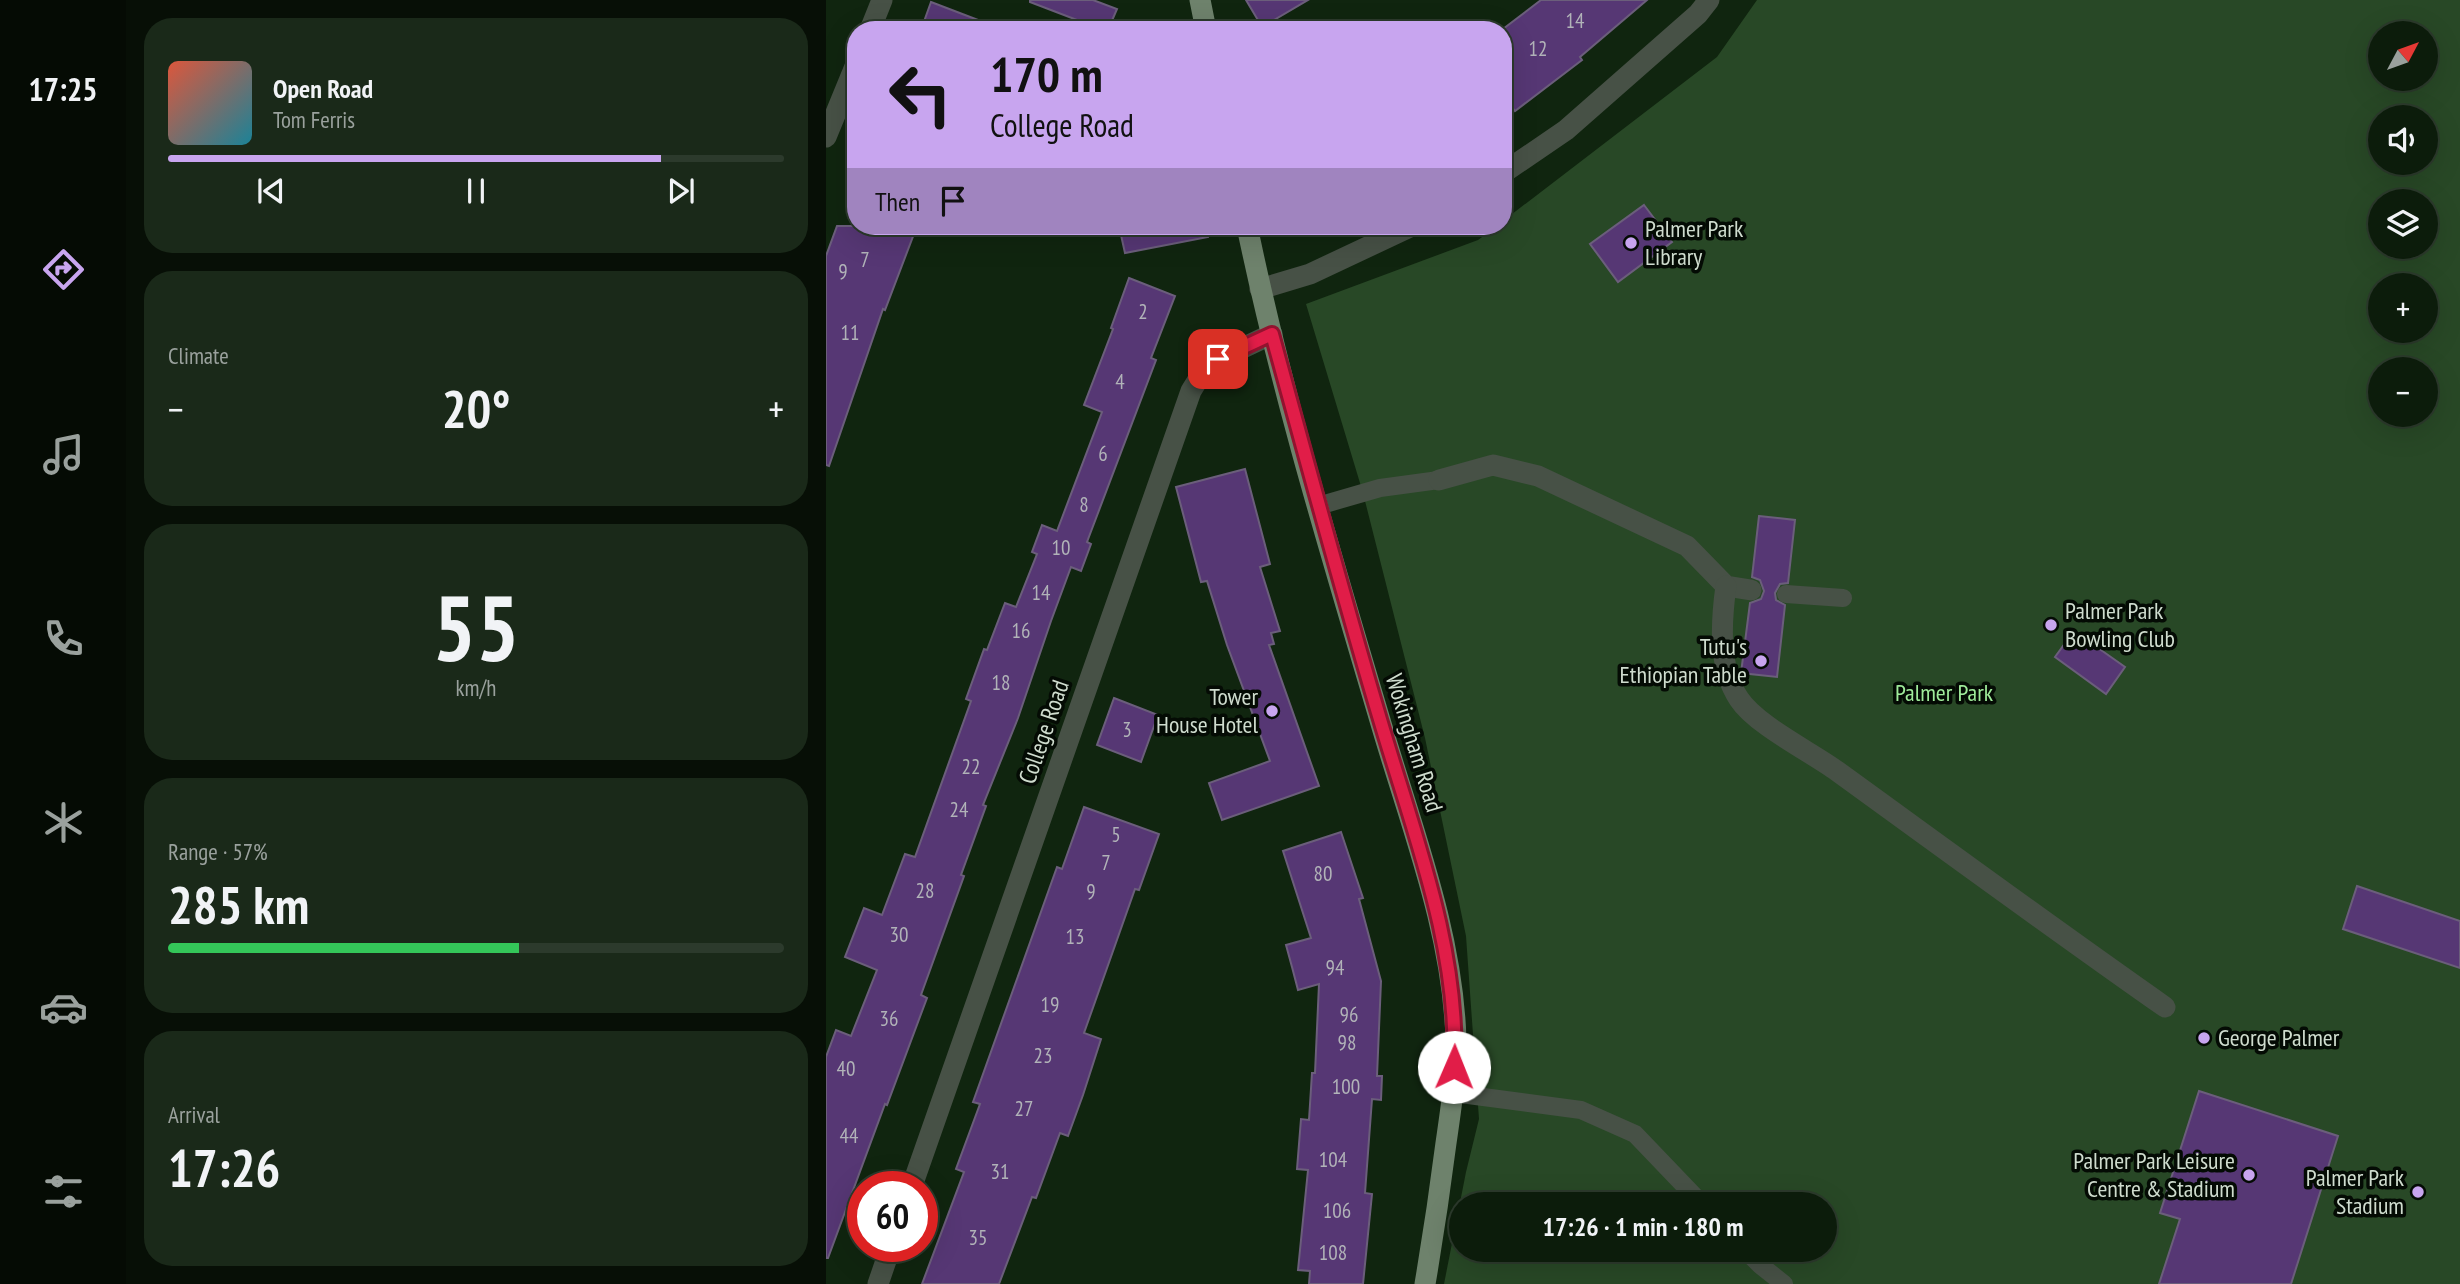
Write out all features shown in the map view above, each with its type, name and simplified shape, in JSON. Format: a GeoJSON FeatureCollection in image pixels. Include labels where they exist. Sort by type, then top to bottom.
{"type":"FeatureCollection","features":[{"type":"Feature","properties":{"kind":"main road"},"geometry":{"type":"LineString","coordinates":[[1200,0],[1204,21]]}},
{"type":"Feature","properties":{"kind":"main road","name":"Wokingham Road"},"geometry":{"type":"LineString","coordinates":[[1249,235],[1260,289],[1318,506],[1416,839],[1450,967],[1455,1041],[1453,1093],[1425,1284]]}},
{"type":"Feature","properties":{"kind":"street"},"geometry":{"type":"LineString","coordinates":[[874,21],[882,0]]}},
{"type":"Feature","properties":{"kind":"street"},"geometry":{"type":"LineString","coordinates":[[1512,167],[1566,130],[1698,14],[1709,0]]}},
{"type":"Feature","properties":{"kind":"street"},"geometry":{"type":"LineString","coordinates":[[826,137],[847,86]]}},
{"type":"Feature","properties":{"kind":"street"},"geometry":{"type":"LineString","coordinates":[[1260,289],[1311,274],[1393,235]]}},
{"type":"Feature","properties":{"kind":"street","name":"College Road"},"geometry":{"type":"LineString","coordinates":[[917,1171],[1191,391],[1208,365],[1272,334]]}},
{"type":"Feature","properties":{"kind":"street"},"geometry":{"type":"LineString","coordinates":[[1439,480],[1493,466],[1538,476],[1687,546],[1726,586],[1751,590]]}},
{"type":"Feature","properties":{"kind":"street"},"geometry":{"type":"LineString","coordinates":[[1726,586],[1723,609],[1725,672],[1739,701],[1758,718],[1822,760],[2165,1007]]}},
{"type":"Feature","properties":{"kind":"street"},"geometry":{"type":"LineString","coordinates":[[878,1284],[886,1262]]}},
{"type":"Feature","properties":{"kind":"lane"},"geometry":{"type":"LineString","coordinates":[[1318,506],[1380,488],[1439,480]]}},
{"type":"Feature","properties":{"kind":"lane"},"geometry":{"type":"LineString","coordinates":[[1786,594],[1843,598]]}},
{"type":"Feature","properties":{"kind":"lane"},"geometry":{"type":"LineString","coordinates":[[1453,1093],[1581,1110],[1635,1134],[1691,1192]]}},
{"type":"Feature","properties":{"kind":"lane"},"geometry":{"type":"LineString","coordinates":[[1757,1262],[1784,1284]]}},
{"type":"Feature","properties":{"kind":"green space","name":"Palmer Park"},"geometry":{"type":"Polygon","coordinates":[[[1757,0],[2460,0],[2460,1284],[1444,1284],[1449,1259],[1449,1262],[1837,1262],[1837,1192],[1462,1192],[1479,1119],[1466,936],[1425,738],[1363,493],[1306,304],[1478,240],[1485,235],[1512,235],[1512,214],[1717,57],[1757,0]]]}},
{"type":"Feature","properties":{"kind":"building"},"geometry":{"type":"Polygon","coordinates":[[[1093,0],[1117,9],[1112,21],[1080,21],[1030,2],[1093,0]]]}},
{"type":"Feature","properties":{"kind":"building"},"geometry":{"type":"Polygon","coordinates":[[[1246,0],[1308,0],[1272,21],[1258,21],[1246,0]]]}},
{"type":"Feature","properties":{"kind":"building"},"geometry":{"type":"Polygon","coordinates":[[[1541,0],[1647,0],[1580,57],[1582,60],[1515,111],[1512,107],[1512,22],[1541,0]]]}},
{"type":"Feature","properties":{"kind":"building"},"geometry":{"type":"Polygon","coordinates":[[[931,2],[981,21],[924,21],[931,2]]]}},
{"type":"Feature","properties":{"kind":"building","name":"Palmer Park Library"},"geometry":{"type":"Polygon","coordinates":[[[1644,205],[1672,242],[1618,282],[1590,244],[1644,205]]]}},
{"type":"Feature","properties":{"kind":"building"},"geometry":{"type":"Polygon","coordinates":[[[837,226],[847,226],[847,235],[914,235],[885,310],[883,309],[829,466],[826,465],[826,256],[837,226]]]}},
{"type":"Feature","properties":{"kind":"building"},"geometry":{"type":"Polygon","coordinates":[[[1121,235],[1208,235],[1208,237],[1125,253],[1121,235]]]}},
{"type":"Feature","properties":{"kind":"building"},"geometry":{"type":"Polygon","coordinates":[[[1129,278],[1175,296],[1151,358],[1156,360],[1087,542],[1091,544],[1081,571],[1071,567],[1018,718],[983,805],[986,806],[961,875],[964,876],[921,995],[927,998],[887,1105],[885,1104],[860,1171],[847,1171],[847,1207],[826,1258],[826,1057],[836,1030],[851,1036],[877,970],[845,957],[864,908],[882,915],[905,854],[915,857],[971,701],[966,699],[984,649],[987,650],[1005,603],[1016,607],[1037,554],[1032,552],[1042,525],[1057,531],[1102,412],[1084,405],[1113,329],[1111,328],[1129,278]]]}},
{"type":"Feature","properties":{"kind":"building"},"geometry":{"type":"Polygon","coordinates":[[[1245,469],[1270,564],[1260,567],[1280,631],[1271,633],[1274,644],[1269,645],[1319,786],[1222,820],[1209,783],[1270,761],[1227,645],[1207,581],[1201,582],[1176,487],[1245,469]]]}},
{"type":"Feature","properties":{"kind":"building"},"geometry":{"type":"Polygon","coordinates":[[[1759,516],[1795,520],[1788,583],[1780,584],[1775,593],[1776,600],[1785,605],[1777,677],[1741,673],[1750,603],[1761,599],[1764,591],[1760,580],[1752,577],[1759,516]]]}},
{"type":"Feature","properties":{"kind":"building","name":"Palmer Park Bowling Club"},"geometry":{"type":"Polygon","coordinates":[[[2074,631],[2125,667],[2106,694],[2055,657],[2074,631]]]}},
{"type":"Feature","properties":{"kind":"building"},"geometry":{"type":"Polygon","coordinates":[[[1114,698],[1158,715],[1141,762],[1097,745],[1114,698]]]}},
{"type":"Feature","properties":{"kind":"building"},"geometry":{"type":"Polygon","coordinates":[[[1084,807],[1159,834],[1139,890],[1135,889],[1084,1033],[1101,1039],[1083,1095],[1068,1136],[1060,1133],[999,1284],[922,1284],[930,1262],[938,1262],[938,1241],[964,1172],[956,1169],[980,1104],[973,1102],[1057,867],[1062,869],[1084,807]]]}},
{"type":"Feature","properties":{"kind":"building"},"geometry":{"type":"Polygon","coordinates":[[[1341,832],[1363,898],[1359,899],[1381,981],[1377,1076],[1382,1076],[1381,1100],[1372,1099],[1365,1193],[1372,1194],[1363,1284],[1309,1284],[1310,1271],[1298,1270],[1308,1170],[1297,1169],[1301,1119],[1309,1120],[1312,1073],[1315,1073],[1319,984],[1298,990],[1286,945],[1311,938],[1283,851],[1341,832]]]}},
{"type":"Feature","properties":{"kind":"building"},"geometry":{"type":"Polygon","coordinates":[[[2357,886],[2460,921],[2460,968],[2343,929],[2357,886]]]}},
{"type":"Feature","properties":{"kind":"building","name":"Palmer Park Leisure Centre & Stadium"},"geometry":{"type":"Polygon","coordinates":[[[2199,1091],[2338,1136],[2291,1284],[2159,1284],[2180,1219],[2160,1213],[2199,1091]]]}},
{"type":"Feature","properties":{"kind":"place","name":"Palmer Park Library"},"geometry":{"type":"Point","coordinates":[1631,243]}},
{"type":"Feature","properties":{"kind":"place","name":"Palmer Park Bowling Club"},"geometry":{"type":"Point","coordinates":[2051,625]}},
{"type":"Feature","properties":{"kind":"place","name":"Tutu's Ethiopian Table"},"geometry":{"type":"Point","coordinates":[1761,661]}},
{"type":"Feature","properties":{"kind":"place","name":"Tower House Hotel"},"geometry":{"type":"Point","coordinates":[1272,711]}},
{"type":"Feature","properties":{"kind":"place","name":"George Palmer"},"geometry":{"type":"Point","coordinates":[2204,1038]}},
{"type":"Feature","properties":{"kind":"place","name":"Palmer Park Leisure Centre & Stadium"},"geometry":{"type":"Point","coordinates":[2249,1175]}},
{"type":"Feature","properties":{"kind":"place","name":"Palmer Park Stadium"},"geometry":{"type":"Point","coordinates":[2418,1192]}},
{"type":"Feature","properties":{"kind":"route"},"geometry":{"type":"LineString","coordinates":[[1218,359],[1272,334],[1302,451],[1416,839],[1450,967],[1454,1067]]}}]}
